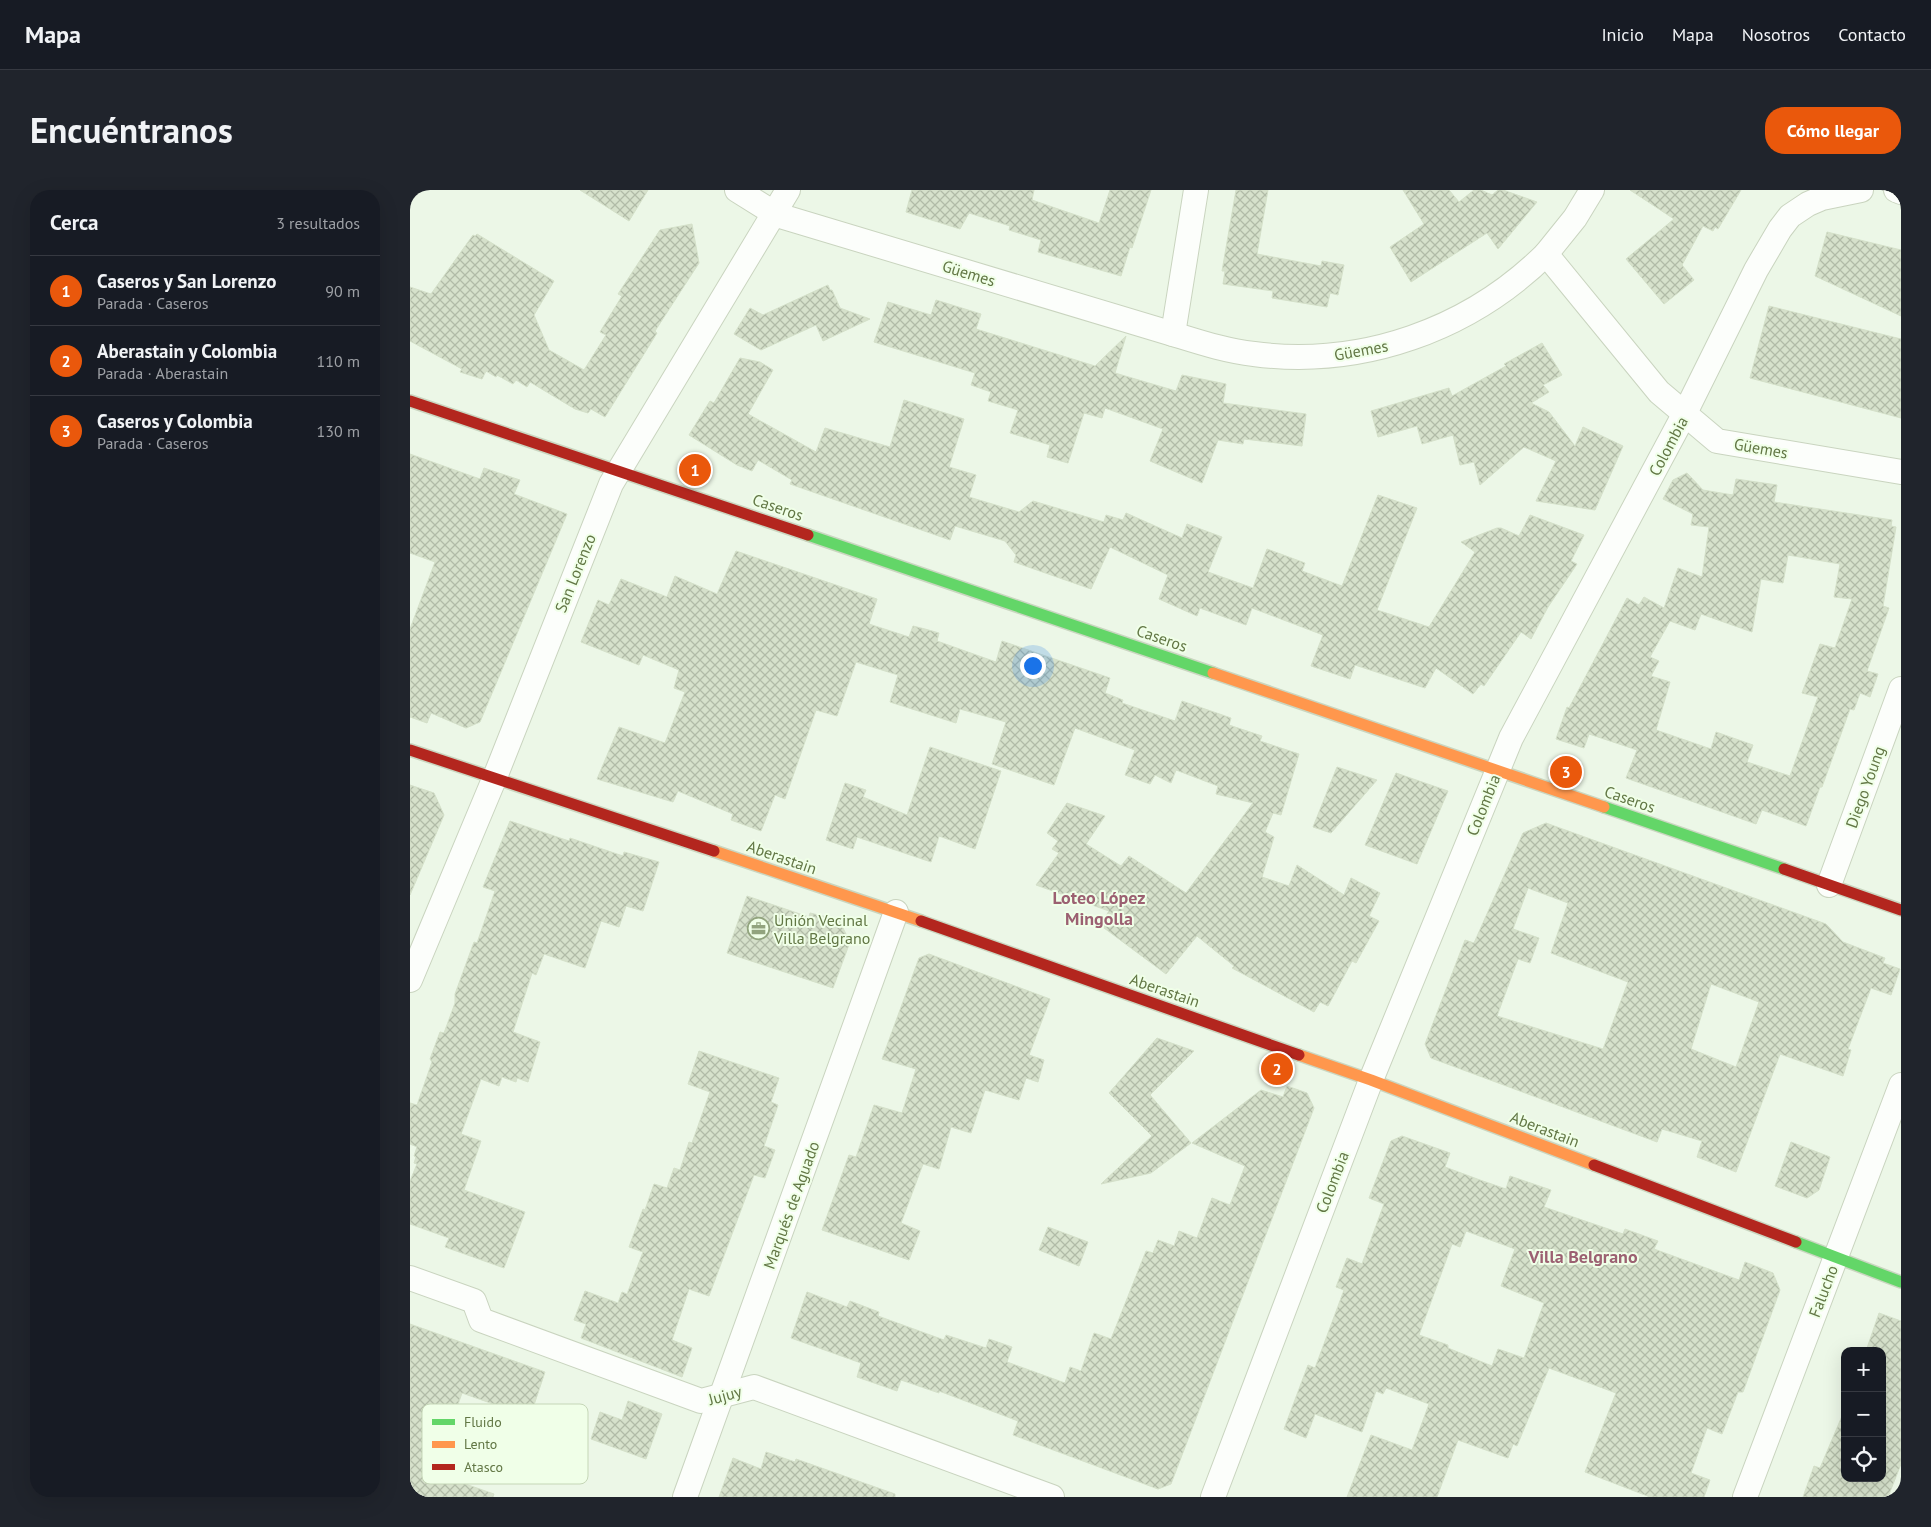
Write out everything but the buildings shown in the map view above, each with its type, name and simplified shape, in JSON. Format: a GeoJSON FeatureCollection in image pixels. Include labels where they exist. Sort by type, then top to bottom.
{"type":"FeatureCollection","features":[{"type":"Feature","properties":{"kind":"street","name":"Güemes"},"geometry":{"type":"LineString","coordinates":[[737,190],[774,213],[1231,351],[1276,356],[1328,356],[1381,348],[1435,330],[1478,308],[1523,276],[1546,254],[1659,392],[1717,441],[1901,472]]}},
{"type":"Feature","properties":{"kind":"street","name":"San Lorenzo"},"geometry":{"type":"LineString","coordinates":[[410,980],[495,777],[611,484],[788,190]]}},
{"type":"Feature","properties":{"kind":"street"},"geometry":{"type":"LineString","coordinates":[[1172,334],[1196,190]]}},
{"type":"Feature","properties":{"kind":"street"},"geometry":{"type":"LineString","coordinates":[[1546,254],[1575,218],[1592,190]]}},
{"type":"Feature","properties":{"kind":"street","name":"Colombia"},"geometry":{"type":"LineString","coordinates":[[1213,1497],[1371,1080],[1511,738],[1685,413],[1756,270],[1786,220],[1803,206],[1816,200],[1861,190]]}},
{"type":"Feature","properties":{"kind":"street"},"geometry":{"type":"LineString","coordinates":[[1896,190],[1901,192]]}},
{"type":"Feature","properties":{"kind":"street","name":"Caseros"},"geometry":{"type":"LineString","coordinates":[[410,401],[1497,770],[1901,910]]}},
{"type":"Feature","properties":{"kind":"street","name":"Diego Young"},"geometry":{"type":"LineString","coordinates":[[1829,885],[1901,689]]}},
{"type":"Feature","properties":{"kind":"street","name":"Aberastain"},"geometry":{"type":"LineString","coordinates":[[410,750],[896,912],[1371,1080],[1901,1282]]}},
{"type":"Feature","properties":{"kind":"street","name":"Marqués de Aguado"},"geometry":{"type":"LineString","coordinates":[[686,1497],[896,912]]}},
{"type":"Feature","properties":{"kind":"street","name":"Falucho"},"geometry":{"type":"LineString","coordinates":[[1745,1497],[1901,1085]]}},
{"type":"Feature","properties":{"kind":"street","name":"Jujuy"},"geometry":{"type":"LineString","coordinates":[[410,1278],[474,1301],[481,1320],[701,1401],[754,1387],[1052,1497]]}},
{"type":"Feature","properties":{"kind":"traffic: fast"},"geometry":{"type":"LineString","coordinates":[[808,535],[1213,673]]}},
{"type":"Feature","properties":{"kind":"traffic: fast"},"geometry":{"type":"LineString","coordinates":[[1604,807],[1784,869]]}},
{"type":"Feature","properties":{"kind":"traffic: fast"},"geometry":{"type":"LineString","coordinates":[[1796,1242],[1901,1282]]}},
{"type":"Feature","properties":{"kind":"traffic: slow"},"geometry":{"type":"LineString","coordinates":[[1213,673],[1604,807]]}},
{"type":"Feature","properties":{"kind":"traffic: slow"},"geometry":{"type":"LineString","coordinates":[[714,851],[921,921]]}},
{"type":"Feature","properties":{"kind":"traffic: slow"},"geometry":{"type":"LineString","coordinates":[[1299,1055],[1371,1080],[1594,1165]]}},
{"type":"Feature","properties":{"kind":"traffic: jam"},"geometry":{"type":"LineString","coordinates":[[410,401],[808,535]]}},
{"type":"Feature","properties":{"kind":"traffic: jam"},"geometry":{"type":"LineString","coordinates":[[410,750],[714,851]]}},
{"type":"Feature","properties":{"kind":"traffic: jam"},"geometry":{"type":"LineString","coordinates":[[1784,869],[1901,910]]}},
{"type":"Feature","properties":{"kind":"traffic: jam"},"geometry":{"type":"LineString","coordinates":[[921,921],[1299,1055]]}},
{"type":"Feature","properties":{"kind":"traffic: jam"},"geometry":{"type":"LineString","coordinates":[[1594,1165],[1796,1242]]}},
{"type":"Feature","properties":{"kind":"place","name":"Caseros y San Lorenzo"},"geometry":{"type":"Point","coordinates":[695,470]}},
{"type":"Feature","properties":{"kind":"place","name":"Caseros y Colombia"},"geometry":{"type":"Point","coordinates":[1566,772]}},
{"type":"Feature","properties":{"kind":"place","name":"Unión Vecinal Villa Belgrano"},"geometry":{"type":"Point","coordinates":[758,929]}},
{"type":"Feature","properties":{"kind":"place","name":"Aberastain y Colombia"},"geometry":{"type":"Point","coordinates":[1277,1069]}},
{"type":"Feature","properties":{"kind":"district","name":"Loteo López Mingolla"},"geometry":{"type":"Point","coordinates":[1099,908]}},
{"type":"Feature","properties":{"kind":"district","name":"Villa Belgrano"},"geometry":{"type":"Point","coordinates":[1583,1257]}}]}
